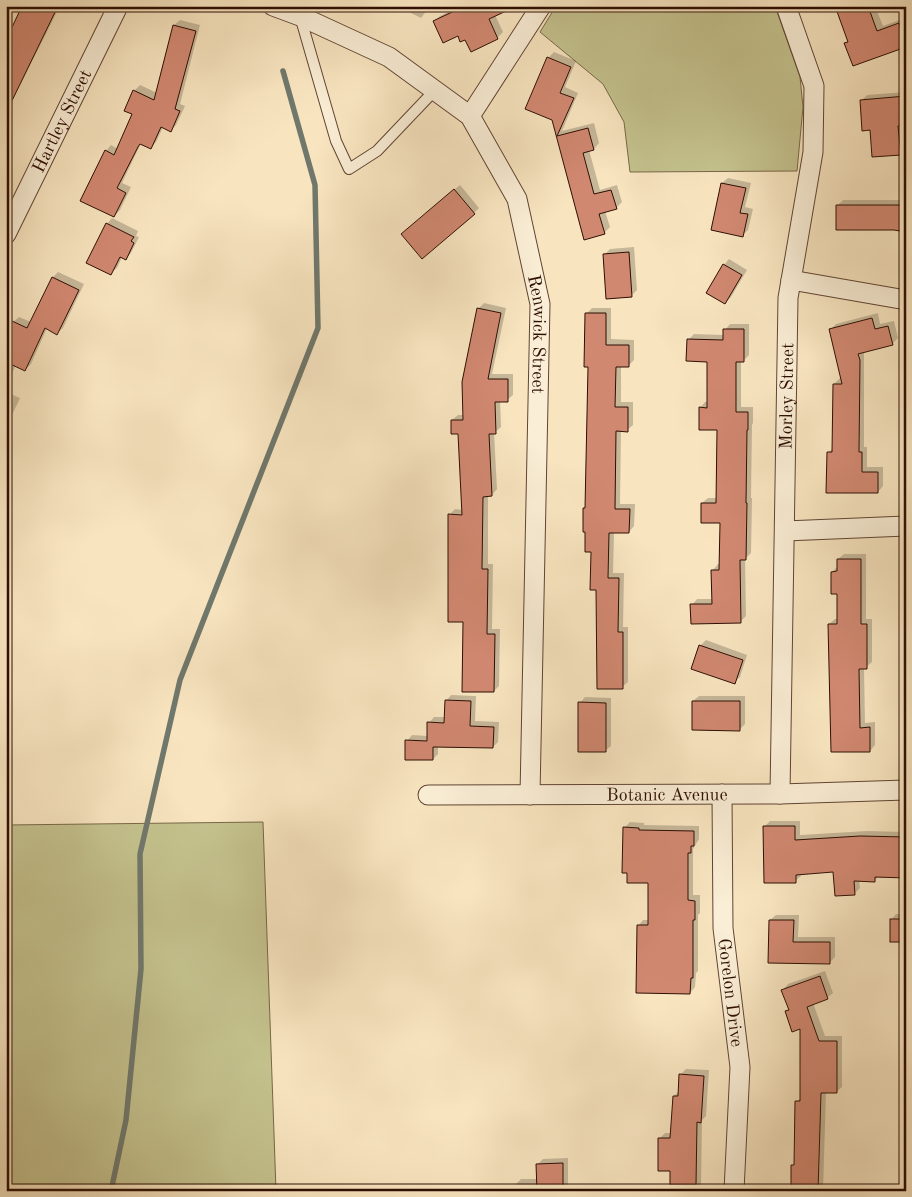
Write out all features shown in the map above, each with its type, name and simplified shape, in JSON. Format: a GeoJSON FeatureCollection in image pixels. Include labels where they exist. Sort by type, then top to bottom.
{"type":"FeatureCollection","features":[{"type":"Feature","properties":{"kind":"street","name":"Hartley Street"},"geometry":{"type":"LineString","coordinates":[[6,234],[118,6]]}},
{"type":"Feature","properties":{"kind":"street","name":"Renwick Street"},"geometry":{"type":"LineString","coordinates":[[273,6],[300,16],[389,56],[436,89],[470,116],[517,199],[540,304],[530,795]]}},
{"type":"Feature","properties":{"kind":"street"},"geometry":{"type":"LineString","coordinates":[[470,116],[541,6]]}},
{"type":"Feature","properties":{"kind":"street","name":"Morley Street"},"geometry":{"type":"LineString","coordinates":[[780,794],[788,298],[813,152],[814,86],[786,6]]}},
{"type":"Feature","properties":{"kind":"street"},"geometry":{"type":"LineString","coordinates":[[790,280],[906,300]]}},
{"type":"Feature","properties":{"kind":"street"},"geometry":{"type":"LineString","coordinates":[[785,531],[906,526]]}},
{"type":"Feature","properties":{"kind":"street","name":"Botanic Avenue"},"geometry":{"type":"LineString","coordinates":[[428,795],[780,794],[906,790]]}},
{"type":"Feature","properties":{"kind":"street","name":"Gorelon Drive"},"geometry":{"type":"LineString","coordinates":[[722,794],[723,928],[740,1067],[734,1191]]}},
{"type":"Feature","properties":{"kind":"lane"},"geometry":{"type":"LineString","coordinates":[[300,16],[336,141],[348,169],[377,151],[436,89]]}},
{"type":"Feature","properties":{"kind":"shaded area"},"geometry":{"type":"Polygon","coordinates":[[[556,6],[775,6],[800,77],[803,107],[797,171],[630,172],[624,122],[603,84],[540,32],[556,6]]]}},
{"type":"Feature","properties":{"kind":"shaded area"},"geometry":{"type":"Polygon","coordinates":[[[263,822],[276,1191],[6,1191],[6,825],[263,822]]]}},
{"type":"Feature","properties":{"kind":"building"},"geometry":{"type":"Polygon","coordinates":[[[22,6],[58,6],[6,113],[6,40],[22,6]]]}},
{"type":"Feature","properties":{"kind":"building"},"geometry":{"type":"Polygon","coordinates":[[[465,6],[517,6],[489,19],[498,39],[471,52],[465,40],[460,42],[458,36],[443,43],[433,21],[465,6]]]}},
{"type":"Feature","properties":{"kind":"building"},"geometry":{"type":"Polygon","coordinates":[[[835,6],[868,6],[877,31],[899,23],[906,41],[906,47],[853,66],[844,43],[848,42],[835,6]]]}},
{"type":"Feature","properties":{"kind":"building"},"geometry":{"type":"Polygon","coordinates":[[[173,25],[196,31],[175,109],[180,111],[171,132],[161,127],[151,149],[140,144],[138,147],[117,188],[126,193],[114,217],[80,201],[105,150],[114,155],[132,114],[124,111],[133,90],[154,100],[173,25]]]}},
{"type":"Feature","properties":{"kind":"building"},"geometry":{"type":"Polygon","coordinates":[[[547,57],[571,67],[560,93],[574,98],[557,136],[588,128],[594,150],[583,153],[594,194],[611,190],[617,209],[599,214],[605,234],[584,240],[552,120],[525,109],[547,57]]]}},
{"type":"Feature","properties":{"kind":"building"},"geometry":{"type":"Polygon","coordinates":[[[906,96],[906,125],[898,126],[901,155],[872,157],[870,130],[862,131],[860,100],[906,96]]]}},
{"type":"Feature","properties":{"kind":"building"},"geometry":{"type":"Polygon","coordinates":[[[721,183],[746,188],[740,213],[748,214],[743,237],[711,230],[721,183]]]}},
{"type":"Feature","properties":{"kind":"building"},"geometry":{"type":"Polygon","coordinates":[[[454,189],[475,214],[422,259],[401,234],[454,189]]]}},
{"type":"Feature","properties":{"kind":"building"},"geometry":{"type":"Polygon","coordinates":[[[836,205],[906,205],[906,232],[894,230],[836,230],[836,205]]]}},
{"type":"Feature","properties":{"kind":"building"},"geometry":{"type":"Polygon","coordinates":[[[106,223],[134,237],[131,241],[134,243],[126,260],[120,257],[111,275],[86,263],[106,223]]]}},
{"type":"Feature","properties":{"kind":"building"},"geometry":{"type":"Polygon","coordinates":[[[629,252],[632,297],[606,299],[603,254],[629,252]]]}},
{"type":"Feature","properties":{"kind":"building"},"geometry":{"type":"Polygon","coordinates":[[[723,264],[742,275],[725,304],[706,293],[723,264]]]}},
{"type":"Feature","properties":{"kind":"building"},"geometry":{"type":"Polygon","coordinates":[[[52,277],[79,290],[57,335],[45,328],[25,371],[6,362],[6,335],[12,321],[27,328],[52,277]]]}},
{"type":"Feature","properties":{"kind":"building"},"geometry":{"type":"Polygon","coordinates":[[[477,308],[501,313],[488,379],[508,379],[508,402],[495,402],[496,434],[489,434],[492,496],[483,497],[482,569],[488,569],[487,634],[495,634],[494,692],[462,692],[463,622],[448,622],[448,514],[462,515],[458,434],[451,434],[451,420],[463,420],[462,382],[477,308]]]}},
{"type":"Feature","properties":{"kind":"building"},"geometry":{"type":"Polygon","coordinates":[[[585,313],[606,313],[606,345],[629,345],[629,367],[616,367],[615,407],[628,407],[628,432],[616,431],[615,509],[630,509],[629,533],[609,533],[608,578],[619,578],[618,632],[623,632],[623,689],[597,689],[596,590],[590,590],[591,552],[585,552],[585,532],[583,532],[588,367],[584,367],[585,313]]]}},
{"type":"Feature","properties":{"kind":"building"},"geometry":{"type":"Polygon","coordinates":[[[872,318],[875,329],[888,326],[893,345],[858,354],[860,360],[859,452],[862,452],[862,472],[878,472],[878,493],[826,493],[827,452],[832,452],[833,384],[842,384],[829,329],[872,318]]]}},
{"type":"Feature","properties":{"kind":"building"},"geometry":{"type":"Polygon","coordinates":[[[723,329],[744,329],[744,362],[736,362],[736,412],[748,412],[746,560],[740,560],[741,623],[691,624],[690,604],[712,604],[711,570],[719,570],[720,523],[701,523],[701,503],[716,503],[717,430],[699,430],[699,407],[707,408],[707,362],[686,361],[687,339],[723,340],[723,329]]]}},
{"type":"Feature","properties":{"kind":"building"},"geometry":{"type":"Polygon","coordinates":[[[837,559],[861,559],[861,624],[867,624],[867,669],[859,669],[860,728],[870,727],[870,752],[831,752],[828,624],[837,624],[837,594],[831,594],[831,572],[837,571],[837,559]]]}},
{"type":"Feature","properties":{"kind":"building"},"geometry":{"type":"Polygon","coordinates":[[[699,645],[743,660],[735,684],[691,669],[699,645]]]}},
{"type":"Feature","properties":{"kind":"building"},"geometry":{"type":"Polygon","coordinates":[[[445,700],[471,701],[470,726],[494,727],[493,748],[433,747],[433,760],[405,760],[405,740],[427,741],[427,722],[444,723],[445,700]]]}},
{"type":"Feature","properties":{"kind":"building"},"geometry":{"type":"Polygon","coordinates":[[[692,701],[740,701],[740,731],[692,730],[692,701]]]}},
{"type":"Feature","properties":{"kind":"building"},"geometry":{"type":"Polygon","coordinates":[[[578,702],[606,703],[606,752],[578,752],[578,702]]]}},
{"type":"Feature","properties":{"kind":"building"},"geometry":{"type":"Polygon","coordinates":[[[763,826],[795,826],[795,840],[860,836],[906,837],[906,878],[875,877],[875,882],[854,881],[855,895],[835,896],[833,872],[796,875],[796,883],[764,883],[763,826]]]}},
{"type":"Feature","properties":{"kind":"building"},"geometry":{"type":"Polygon","coordinates":[[[623,827],[639,828],[639,830],[694,831],[694,846],[691,846],[691,853],[688,853],[688,900],[695,901],[695,920],[693,920],[693,978],[691,978],[690,994],[636,993],[637,925],[648,925],[648,883],[627,883],[627,873],[622,873],[623,827]]]}},
{"type":"Feature","properties":{"kind":"building"},"geometry":{"type":"Polygon","coordinates":[[[890,919],[906,919],[906,942],[890,942],[890,919]]]}},
{"type":"Feature","properties":{"kind":"building"},"geometry":{"type":"Polygon","coordinates":[[[769,920],[794,920],[793,942],[830,942],[830,964],[768,963],[769,920]]]}},
{"type":"Feature","properties":{"kind":"building"},"geometry":{"type":"Polygon","coordinates":[[[820,976],[828,999],[807,1007],[819,1041],[837,1041],[837,1093],[821,1093],[818,1191],[791,1191],[791,1165],[794,1165],[795,1101],[800,1101],[800,1029],[792,1032],[785,1011],[789,1010],[781,990],[820,976]]]}},
{"type":"Feature","properties":{"kind":"building"},"geometry":{"type":"Polygon","coordinates":[[[679,1074],[704,1076],[701,1123],[697,1122],[696,1185],[670,1185],[670,1171],[658,1171],[658,1138],[670,1138],[673,1096],[678,1096],[679,1074]]]}},
{"type":"Feature","properties":{"kind":"building"},"geometry":{"type":"Polygon","coordinates":[[[563,1163],[563,1191],[537,1191],[536,1164],[563,1163]]]}},
{"type":"Feature","properties":{"kind":"waterway"},"geometry":{"type":"LineString","coordinates":[[111,1191],[126,1120],[141,969],[140,854],[180,680],[318,328],[315,185],[283,71]]}}]}
